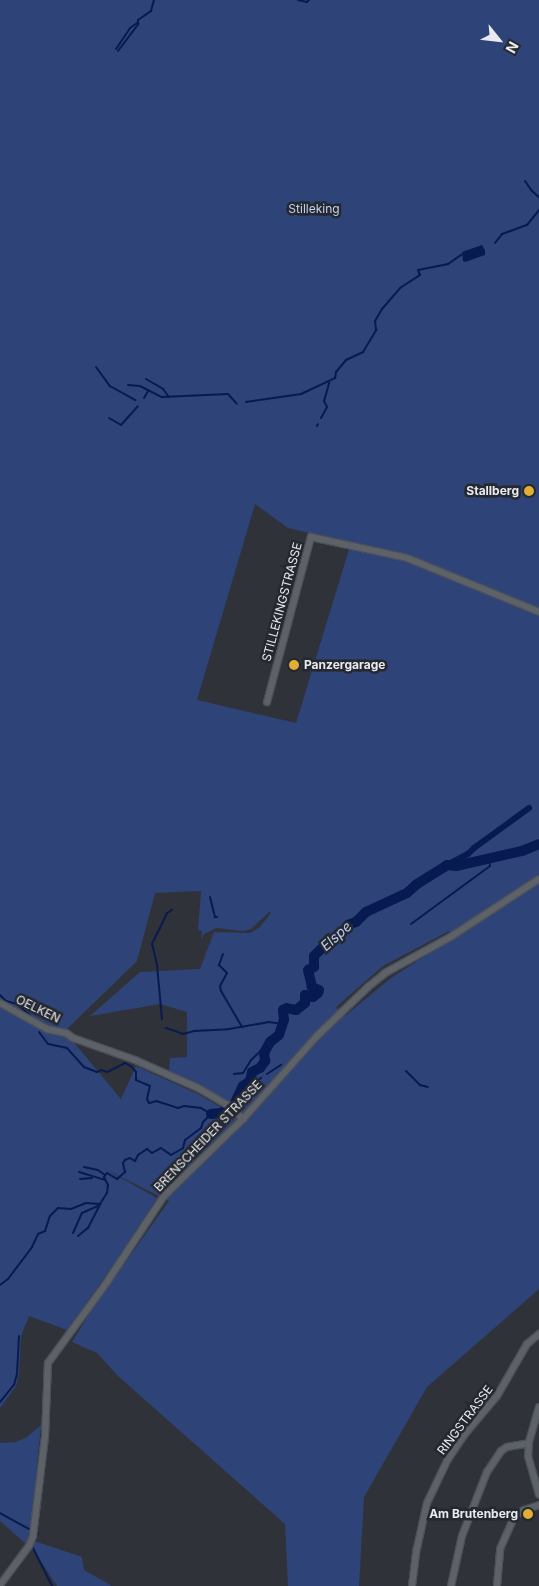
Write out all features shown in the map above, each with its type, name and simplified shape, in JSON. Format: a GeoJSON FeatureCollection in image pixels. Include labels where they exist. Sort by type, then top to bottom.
{"type":"FeatureCollection","features":[{"type":"Feature","properties":{"kind":"street","name":"STILLEKINGSTRASSE"},"geometry":{"type":"LineString","coordinates":[[267,702],[310,537],[407,558],[539,612]]}},
{"type":"Feature","properties":{"kind":"street","name":"BRENSCHEIDER STRASSE"},"geometry":{"type":"LineString","coordinates":[[0,1585],[29,1546],[33,1536],[45,1438],[46,1372],[50,1356],[102,1288],[164,1196],[243,1119],[317,1036],[368,987],[385,973],[452,936],[539,879]]}},
{"type":"Feature","properties":{"kind":"street","name":"OELKEN"},"geometry":{"type":"LineString","coordinates":[[0,1003],[47,1029],[66,1033]]}},
{"type":"Feature","properties":{"kind":"street","name":"BRENSCHEIDER STRASSE"},"geometry":{"type":"LineString","coordinates":[[66,1033],[72,1038],[163,1072],[214,1096],[228,1105],[243,1119]]}},
{"type":"Feature","properties":{"kind":"street","name":"RINGSTRASSE"},"geometry":{"type":"LineString","coordinates":[[412,1586],[421,1523],[427,1503],[444,1467],[461,1440],[497,1396],[527,1344],[539,1334]]}},
{"type":"Feature","properties":{"kind":"street"},"geometry":{"type":"LineString","coordinates":[[539,1407],[529,1443],[528,1456],[539,1494]]}},
{"type":"Feature","properties":{"kind":"street"},"geometry":{"type":"LineString","coordinates":[[451,1586],[462,1536],[487,1472],[501,1451],[507,1447],[529,1443]]}},
{"type":"Feature","properties":{"kind":"street"},"geometry":{"type":"LineString","coordinates":[[496,1586],[500,1549],[515,1516],[524,1510],[539,1505]]}},
{"type":"Feature","properties":{"kind":"green space","name":"Stilleking"},"geometry":{"type":"Polygon","coordinates":[[[0,0],[539,0],[539,1289],[427,1387],[364,1497],[359,1586],[288,1586],[285,1524],[118,1376],[97,1353],[72,1342],[92,1309],[169,1201],[101,1167],[157,1198],[119,1257],[67,1330],[29,1316],[21,1336],[19,1373],[16,1386],[0,1408],[0,1005],[47,1030],[71,1039],[121,1099],[136,1066],[198,1094],[222,1108],[226,1102],[169,1074],[170,1058],[187,1057],[187,1012],[160,1004],[90,1016],[140,972],[200,969],[214,932],[250,933],[259,928],[271,913],[269,912],[251,929],[243,931],[216,928],[204,934],[201,940],[202,931],[198,930],[201,891],[155,893],[137,961],[67,1029],[56,1031],[0,1002],[0,0]],[[255,504],[197,700],[296,723],[351,543],[288,528],[255,504]],[[449,931],[383,966],[336,1007],[345,1016],[391,978],[451,939],[449,931]]]}},
{"type":"Feature","properties":{"kind":"green space"},"geometry":{"type":"Polygon","coordinates":[[[41,1425],[31,1527],[26,1544],[0,1521],[0,1443],[16,1442],[27,1437],[41,1425]]]}},
{"type":"Feature","properties":{"kind":"green space"},"geometry":{"type":"Polygon","coordinates":[[[34,1541],[82,1557],[84,1570],[112,1586],[57,1586],[32,1548],[34,1541]]]}},
{"type":"Feature","properties":{"kind":"shaded area"},"geometry":{"type":"Polygon","coordinates":[[[482,245],[485,255],[463,261],[462,252],[482,245]]]}},
{"type":"Feature","properties":{"kind":"waterway"},"geometry":{"type":"LineString","coordinates":[[118,51],[138,24],[138,20],[151,11],[154,0]]}},
{"type":"Feature","properties":{"kind":"waterway"},"geometry":{"type":"LineString","coordinates":[[298,0],[307,2],[309,0]]}},
{"type":"Feature","properties":{"kind":"waterway"},"geometry":{"type":"LineString","coordinates":[[116,49],[130,28],[137,23]]}},
{"type":"Feature","properties":{"kind":"waterway"},"geometry":{"type":"LineString","coordinates":[[525,181],[539,197]]}},
{"type":"Feature","properties":{"kind":"waterway"},"geometry":{"type":"LineString","coordinates":[[495,243],[502,234],[527,225],[539,210]]}},
{"type":"Feature","properties":{"kind":"waterway"},"geometry":{"type":"LineString","coordinates":[[246,402],[301,394],[335,378],[336,372],[346,360],[363,352],[376,330],[375,321],[382,309],[400,288],[420,275],[418,270],[448,264],[461,255]]}},
{"type":"Feature","properties":{"kind":"waterway"},"geometry":{"type":"LineString","coordinates":[[96,367],[110,386],[135,400]]}},
{"type":"Feature","properties":{"kind":"waterway"},"geometry":{"type":"LineString","coordinates":[[146,379],[163,389],[169,397]]}},
{"type":"Feature","properties":{"kind":"waterway"},"geometry":{"type":"LineString","coordinates":[[321,418],[327,407],[324,401],[329,383]]}},
{"type":"Feature","properties":{"kind":"waterway"},"geometry":{"type":"LineString","coordinates":[[128,385],[140,386],[162,397],[228,394],[237,404]]}},
{"type":"Feature","properties":{"kind":"waterway"},"geometry":{"type":"LineString","coordinates":[[144,398],[148,391]]}},
{"type":"Feature","properties":{"kind":"waterway"},"geometry":{"type":"LineString","coordinates":[[109,418],[121,425],[138,406]]}},
{"type":"Feature","properties":{"kind":"waterway"},"geometry":{"type":"LineString","coordinates":[[447,865],[468,854],[529,808]]}},
{"type":"Feature","properties":{"kind":"waterway","name":"Elspe"},"geometry":{"type":"LineString","coordinates":[[211,1114],[221,1113],[233,1107],[243,1086],[250,1081],[252,1072],[260,1068],[265,1061],[264,1053],[270,1042],[279,1035],[284,1020],[283,1010],[287,1008],[296,1010],[305,1003],[305,995],[313,997],[318,993],[319,990],[312,987],[308,970],[314,967],[314,956],[326,944],[341,935],[348,925],[356,922],[366,912],[407,893],[417,884],[447,865],[456,866],[522,851],[539,844]]}},
{"type":"Feature","properties":{"kind":"waterway"},"geometry":{"type":"LineString","coordinates":[[411,924],[490,866],[489,858]]}},
{"type":"Feature","properties":{"kind":"waterway"},"geometry":{"type":"LineString","coordinates":[[210,897],[215,917],[217,917]]}},
{"type":"Feature","properties":{"kind":"waterway"},"geometry":{"type":"LineString","coordinates":[[162,1019],[157,965],[152,944],[167,913],[172,910]]}},
{"type":"Feature","properties":{"kind":"waterway"},"geometry":{"type":"LineString","coordinates":[[223,954],[219,965],[227,973],[220,986],[221,991],[242,1027]]}},
{"type":"Feature","properties":{"kind":"waterway"},"geometry":{"type":"LineString","coordinates":[[0,995],[6,1001],[17,1004],[34,1019]]}},
{"type":"Feature","properties":{"kind":"waterway"},"geometry":{"type":"LineString","coordinates":[[166,1028],[183,1034],[269,1022],[282,1024]]}},
{"type":"Feature","properties":{"kind":"waterway"},"geometry":{"type":"LineString","coordinates":[[0,1285],[8,1279],[32,1247],[38,1234],[45,1231],[50,1216],[58,1208],[71,1209],[86,1203],[100,1204],[107,1193],[108,1185],[104,1177],[107,1173],[117,1179],[125,1172],[123,1163],[125,1160],[130,1158],[135,1161],[138,1155],[147,1149],[152,1153],[161,1148],[171,1155],[183,1148],[185,1140],[201,1128],[203,1122],[211,1114],[201,1108],[184,1106],[178,1108],[157,1101],[149,1103],[147,1099],[150,1086],[136,1080],[136,1072],[132,1067],[125,1063],[107,1072],[101,1070],[97,1072],[84,1067],[67,1048],[48,1044],[39,1032]]}},
{"type":"Feature","properties":{"kind":"waterway"},"geometry":{"type":"LineString","coordinates":[[234,1074],[243,1073],[251,1060],[270,1042]]}},
{"type":"Feature","properties":{"kind":"waterway"},"geometry":{"type":"LineString","coordinates":[[267,1074],[281,1065]]}},
{"type":"Feature","properties":{"kind":"waterway"},"geometry":{"type":"LineString","coordinates":[[406,1071],[420,1085],[428,1087]]}},
{"type":"Feature","properties":{"kind":"waterway"},"geometry":{"type":"LineString","coordinates":[[250,1081],[255,1083],[261,1078]]}},
{"type":"Feature","properties":{"kind":"waterway"},"geometry":{"type":"LineString","coordinates":[[84,1167],[98,1170],[105,1175]]}},
{"type":"Feature","properties":{"kind":"waterway"},"geometry":{"type":"LineString","coordinates":[[79,1172],[105,1180]]}},
{"type":"Feature","properties":{"kind":"waterway"},"geometry":{"type":"LineString","coordinates":[[80,1179],[92,1178]]}},
{"type":"Feature","properties":{"kind":"waterway"},"geometry":{"type":"LineString","coordinates":[[78,1236],[88,1228],[100,1204]]}},
{"type":"Feature","properties":{"kind":"waterway"},"geometry":{"type":"LineString","coordinates":[[73,1233],[82,1213],[98,1206]]}},
{"type":"Feature","properties":{"kind":"waterway"},"geometry":{"type":"LineString","coordinates":[[0,1402],[14,1385],[17,1374],[19,1336]]}},
{"type":"Feature","properties":{"kind":"waterway"},"geometry":{"type":"LineString","coordinates":[[0,1513],[31,1530]]}},
{"type":"Feature","properties":{"kind":"waterway"},"geometry":{"type":"LineString","coordinates":[[34,1542],[38,1533]]}},
{"type":"Feature","properties":{"kind":"waterway"},"geometry":{"type":"LineString","coordinates":[[32,1546],[52,1586]]}},
{"type":"Feature","properties":{"kind":"place","name":"Stallberg"},"geometry":{"type":"Point","coordinates":[529,491]}},
{"type":"Feature","properties":{"kind":"place","name":"Panzergarage"},"geometry":{"type":"Point","coordinates":[294,665]}},
{"type":"Feature","properties":{"kind":"place","name":"Am Brutenberg"},"geometry":{"type":"Point","coordinates":[528,1514]}}]}
